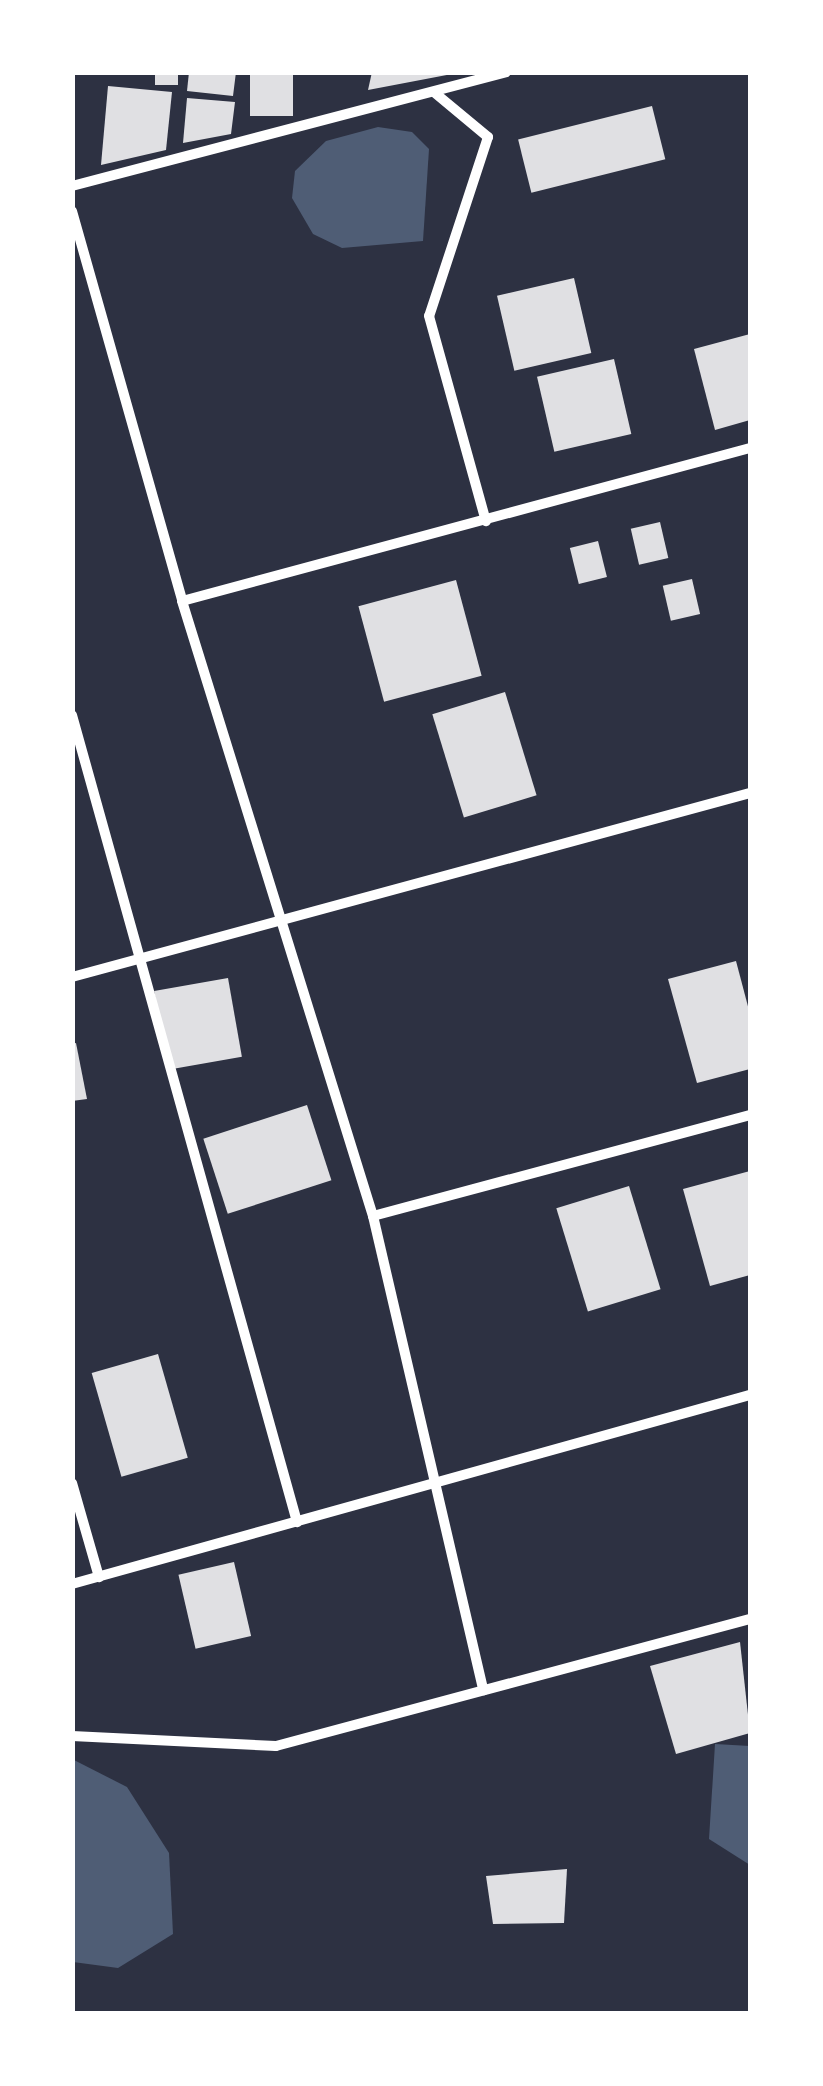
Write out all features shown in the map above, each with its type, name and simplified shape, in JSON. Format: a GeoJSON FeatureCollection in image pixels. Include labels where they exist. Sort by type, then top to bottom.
{"type":"FeatureCollection","features":[{"type":"Feature","properties":{"kind":"street"},"geometry":{"type":"LineString","coordinates":[[72,186],[506,72]]}},
{"type":"Feature","properties":{"kind":"street"},"geometry":{"type":"LineString","coordinates":[[435,92],[488,137],[429,316],[486,521]]}},
{"type":"Feature","properties":{"kind":"street"},"geometry":{"type":"LineString","coordinates":[[72,212],[182,601],[372,1216],[484,1690]]}},
{"type":"Feature","properties":{"kind":"street"},"geometry":{"type":"LineString","coordinates":[[182,601],[750,448]]}},
{"type":"Feature","properties":{"kind":"street"},"geometry":{"type":"LineString","coordinates":[[72,716],[297,1522]]}},
{"type":"Feature","properties":{"kind":"street"},"geometry":{"type":"LineString","coordinates":[[72,978],[282,924],[750,793]]}},
{"type":"Feature","properties":{"kind":"street"},"geometry":{"type":"LineString","coordinates":[[372,1216],[750,1114]]}},
{"type":"Feature","properties":{"kind":"street"},"geometry":{"type":"LineString","coordinates":[[72,1584],[750,1395]]}},
{"type":"Feature","properties":{"kind":"street"},"geometry":{"type":"LineString","coordinates":[[72,1483],[99,1576]]}},
{"type":"Feature","properties":{"kind":"street"},"geometry":{"type":"LineString","coordinates":[[72,1736],[276,1746],[750,1618]]}},
{"type":"Feature","properties":{"kind":"water"},"geometry":{"type":"Polygon","coordinates":[[[378,127],[412,132],[429,149],[423,241],[342,248],[313,234],[292,198],[295,171],[326,141],[378,127]]]}},
{"type":"Feature","properties":{"kind":"water"},"geometry":{"type":"Polygon","coordinates":[[[715,1744],[750,1746],[750,1865],[709,1839],[715,1744]]]}},
{"type":"Feature","properties":{"kind":"water"},"geometry":{"type":"Polygon","coordinates":[[[72,1759],[127,1787],[169,1853],[173,1934],[118,1968],[73,1962],[72,1759]]]}},
{"type":"Feature","properties":{"kind":"building"},"geometry":{"type":"Polygon","coordinates":[[[155,72],[178,72],[178,85],[155,85],[155,72]]]}},
{"type":"Feature","properties":{"kind":"building"},"geometry":{"type":"Polygon","coordinates":[[[189,72],[236,72],[233,96],[187,91],[189,72]]]}},
{"type":"Feature","properties":{"kind":"building"},"geometry":{"type":"Polygon","coordinates":[[[250,72],[293,72],[293,116],[250,116],[250,72]]]}},
{"type":"Feature","properties":{"kind":"building"},"geometry":{"type":"Polygon","coordinates":[[[372,72],[452,72],[452,74],[368,90],[372,72]]]}},
{"type":"Feature","properties":{"kind":"building"},"geometry":{"type":"Polygon","coordinates":[[[108,86],[172,92],[166,150],[101,165],[108,86]]]}},
{"type":"Feature","properties":{"kind":"building"},"geometry":{"type":"Polygon","coordinates":[[[187,98],[235,102],[231,134],[183,143],[187,98]]]}},
{"type":"Feature","properties":{"kind":"building"},"geometry":{"type":"Polygon","coordinates":[[[652,106],[665,159],[531,193],[518,139],[652,106]]]}},
{"type":"Feature","properties":{"kind":"building"},"geometry":{"type":"Polygon","coordinates":[[[574,278],[591,353],[514,371],[497,296],[574,278]]]}},
{"type":"Feature","properties":{"kind":"building"},"geometry":{"type":"Polygon","coordinates":[[[750,334],[750,420],[715,430],[694,349],[750,334]]]}},
{"type":"Feature","properties":{"kind":"building"},"geometry":{"type":"Polygon","coordinates":[[[614,359],[631,434],[554,452],[537,377],[614,359]]]}},
{"type":"Feature","properties":{"kind":"building"},"geometry":{"type":"Polygon","coordinates":[[[660,522],[668,558],[639,565],[631,529],[660,522]]]}},
{"type":"Feature","properties":{"kind":"building"},"geometry":{"type":"Polygon","coordinates":[[[598,541],[607,577],[579,584],[570,548],[598,541]]]}},
{"type":"Feature","properties":{"kind":"building"},"geometry":{"type":"Polygon","coordinates":[[[692,579],[700,614],[671,621],[663,586],[692,579]]]}},
{"type":"Feature","properties":{"kind":"building"},"geometry":{"type":"Polygon","coordinates":[[[456,580],[482,676],[384,702],[358,606],[456,580]]]}},
{"type":"Feature","properties":{"kind":"building"},"geometry":{"type":"Polygon","coordinates":[[[505,692],[537,795],[464,818],[432,714],[505,692]]]}},
{"type":"Feature","properties":{"kind":"building"},"geometry":{"type":"Polygon","coordinates":[[[736,961],[750,1014],[750,1069],[697,1083],[668,979],[736,961]]]}},
{"type":"Feature","properties":{"kind":"building"},"geometry":{"type":"Polygon","coordinates":[[[228,978],[242,1057],[168,1070],[154,991],[228,978]]]}},
{"type":"Feature","properties":{"kind":"building"},"geometry":{"type":"Polygon","coordinates":[[[76,1043],[87,1099],[72,1101],[72,1044],[76,1043]]]}},
{"type":"Feature","properties":{"kind":"building"},"geometry":{"type":"Polygon","coordinates":[[[307,1105],[331,1180],[228,1214],[203,1139],[307,1105]]]}},
{"type":"Feature","properties":{"kind":"building"},"geometry":{"type":"Polygon","coordinates":[[[750,1171],[750,1275],[710,1286],[683,1189],[750,1171]]]}},
{"type":"Feature","properties":{"kind":"building"},"geometry":{"type":"Polygon","coordinates":[[[629,1186],[661,1289],[588,1312],[556,1208],[629,1186]]]}},
{"type":"Feature","properties":{"kind":"building"},"geometry":{"type":"Polygon","coordinates":[[[158,1354],[188,1458],[121,1477],[92,1373],[158,1354]]]}},
{"type":"Feature","properties":{"kind":"building"},"geometry":{"type":"Polygon","coordinates":[[[234,1562],[251,1636],[196,1649],[178,1575],[234,1562]]]}},
{"type":"Feature","properties":{"kind":"building"},"geometry":{"type":"Polygon","coordinates":[[[740,1642],[750,1733],[676,1754],[650,1666],[740,1642]]]}},
{"type":"Feature","properties":{"kind":"building"},"geometry":{"type":"Polygon","coordinates":[[[567,1869],[564,1923],[493,1924],[486,1876],[567,1869]]]}}]}
